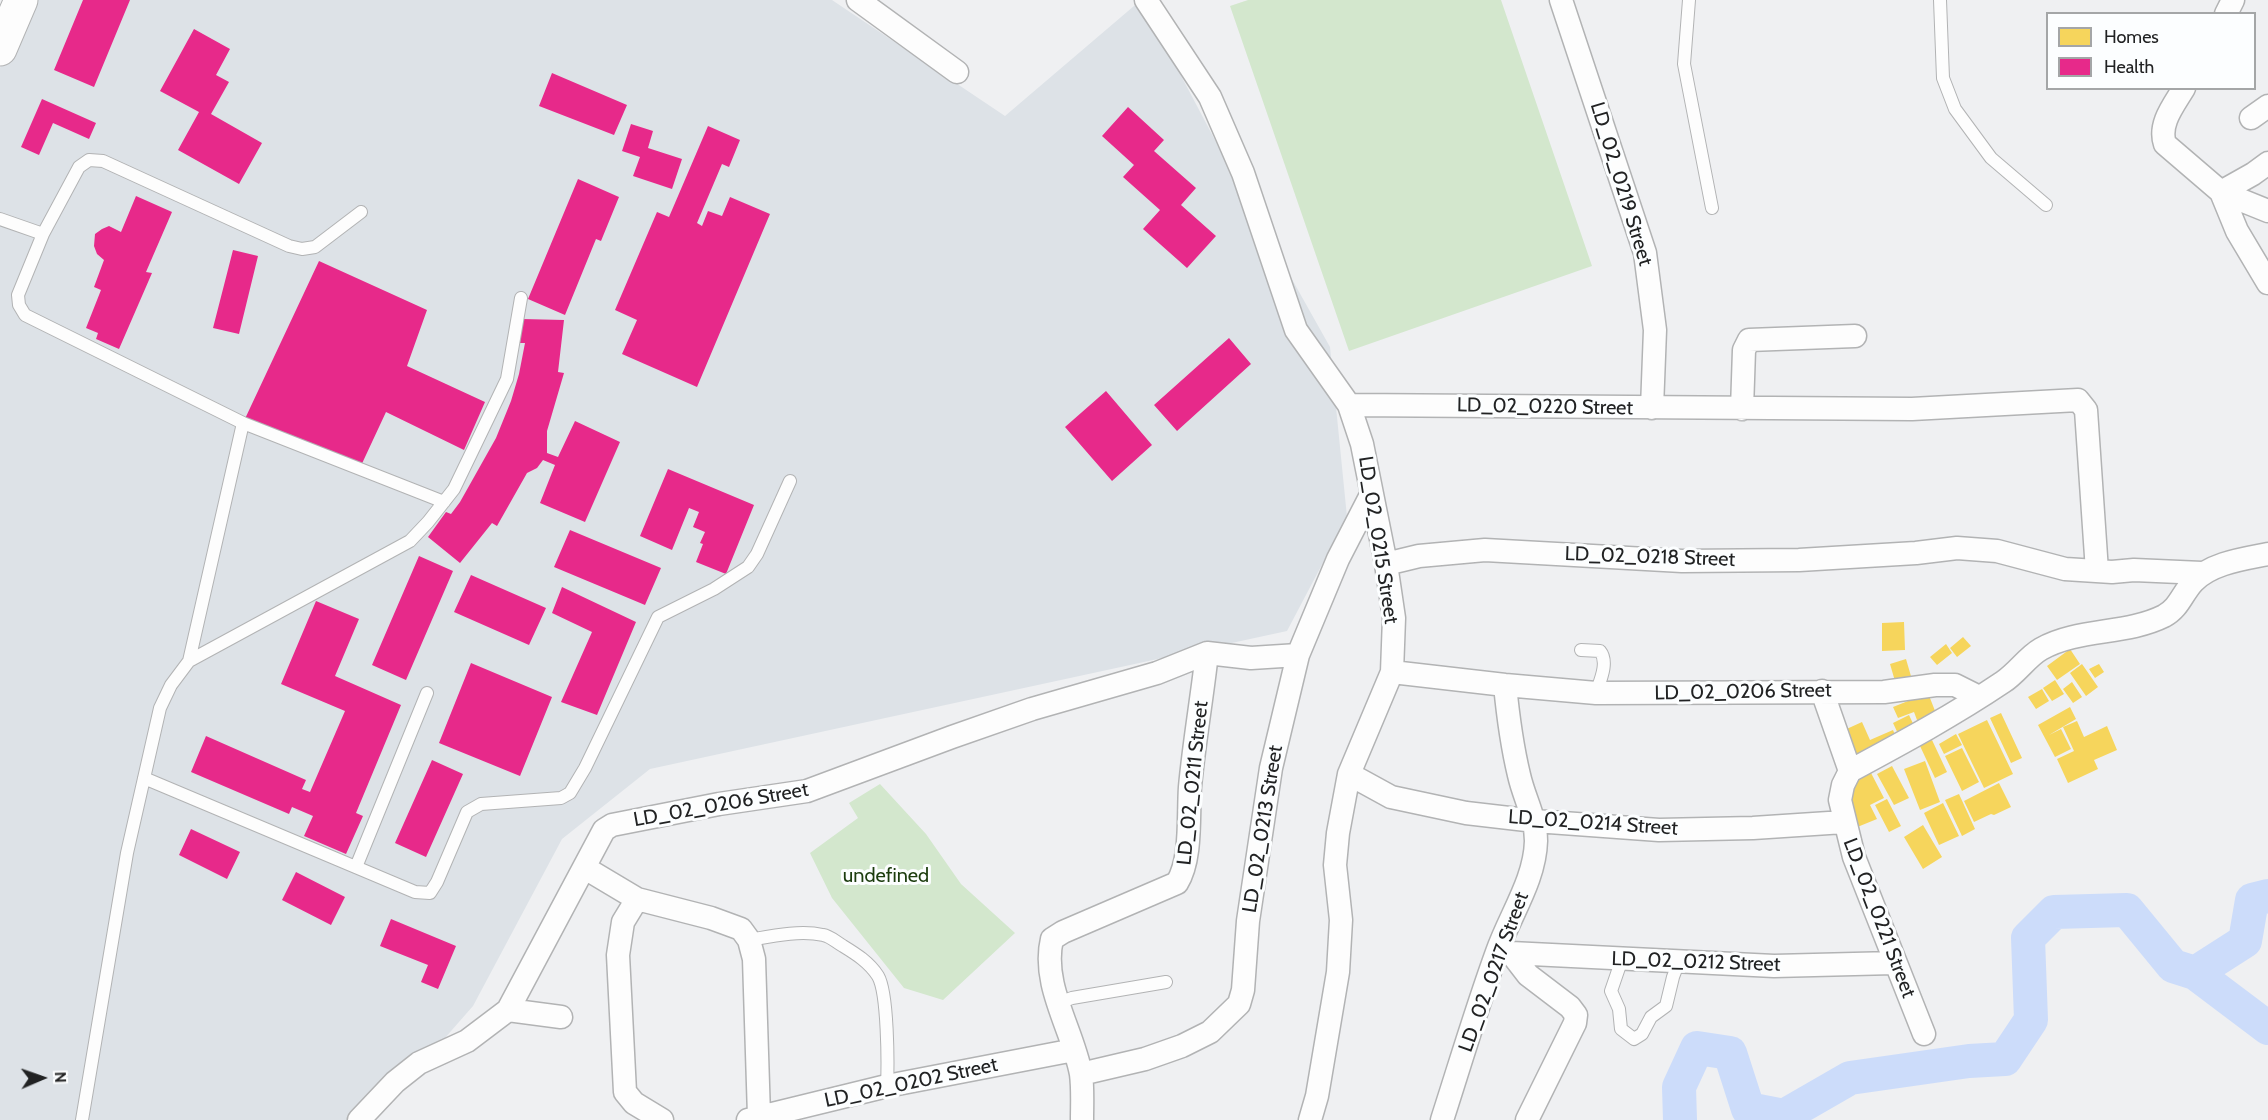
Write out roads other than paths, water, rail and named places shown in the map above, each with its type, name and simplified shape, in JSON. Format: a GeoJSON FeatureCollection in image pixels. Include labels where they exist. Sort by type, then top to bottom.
{"type":"FeatureCollection","features":[{"type":"Feature","properties":{"kind":"main road"},"geometry":{"type":"LineString","coordinates":[[0,50],[21,0]]}},
{"type":"Feature","properties":{"kind":"street"},"geometry":{"type":"LineString","coordinates":[[858,0],[957,72]]}},
{"type":"Feature","properties":{"kind":"street","name":"LD_02_0215 Street"},"geometry":{"type":"LineString","coordinates":[[1146,0],[1210,97],[1243,173],[1296,330],[1349,405],[1362,444],[1386,564],[1394,618],[1392,672],[1349,774],[1338,833],[1335,866],[1341,920],[1338,972],[1317,1096],[1310,1120]]}},
{"type":"Feature","properties":{"kind":"street","name":"LD_02_0219 Street"},"geometry":{"type":"LineString","coordinates":[[1562,0],[1645,253],[1655,330],[1652,408]]}},
{"type":"Feature","properties":{"kind":"street"},"geometry":{"type":"LineString","coordinates":[[2183,90],[2163,125],[2162,136],[2165,144],[2221,192],[2268,211]]}},
{"type":"Feature","properties":{"kind":"street"},"geometry":{"type":"LineString","coordinates":[[2221,192],[2268,163]]}},
{"type":"Feature","properties":{"kind":"street"},"geometry":{"type":"LineString","coordinates":[[2221,192],[2236,231],[2268,283]]}},
{"type":"Feature","properties":{"kind":"street"},"geometry":{"type":"LineString","coordinates":[[1742,409],[1744,350],[1749,340],[1855,336]]}},
{"type":"Feature","properties":{"kind":"street","name":"LD_02_0220 Street"},"geometry":{"type":"LineString","coordinates":[[1349,405],[1912,409],[2074,399],[2082,402],[2086,410],[2097,571]]}},
{"type":"Feature","properties":{"kind":"street","name":"LD_02_0213 Street"},"geometry":{"type":"LineString","coordinates":[[1081,1074],[1145,1059],[1182,1046],[1210,1032],[1239,1004],[1243,990],[1248,921],[1271,768],[1298,655],[1338,559],[1371,495]]}},
{"type":"Feature","properties":{"kind":"street","name":"LD_02_0218 Street"},"geometry":{"type":"LineString","coordinates":[[1386,564],[1419,556],[1485,550],[1682,561],[1799,560],[1916,553],[1957,548],[1998,552],[2066,569],[2202,573]]}},
{"type":"Feature","properties":{"kind":"street"},"geometry":{"type":"LineString","coordinates":[[1822,691],[1850,771],[1933,726],[2006,680],[2040,650],[2062,640],[2144,623],[2164,616],[2178,606],[2191,584],[2202,573],[2268,554]]}},
{"type":"Feature","properties":{"kind":"street"},"geometry":{"type":"LineString","coordinates":[[1207,653],[1251,658],[1298,655]]}},
{"type":"Feature","properties":{"kind":"street","name":"LD_02_0206 Street"},"geometry":{"type":"LineString","coordinates":[[359,1120],[395,1082],[419,1063],[467,1041],[508,1010],[604,830],[612,825],[719,804],[807,791],[1009,717],[1157,673],[1207,653]]}},
{"type":"Feature","properties":{"kind":"street","name":"LD_02_0211 Street"},"geometry":{"type":"LineString","coordinates":[[1058,1003],[1054,992],[1050,949],[1052,939],[1063,932],[1177,883],[1183,875],[1190,786],[1207,653]]}},
{"type":"Feature","properties":{"kind":"street","name":"LD_02_0206 Street"},"geometry":{"type":"LineString","coordinates":[[1392,672],[1596,693],[1884,692],[1935,685],[1955,685],[1979,697]]}},
{"type":"Feature","properties":{"kind":"street"},"geometry":{"type":"LineString","coordinates":[[1505,685],[1519,776],[1535,821]]}},
{"type":"Feature","properties":{"kind":"street","name":"LD_02_0221 Street"},"geometry":{"type":"LineString","coordinates":[[1850,771],[1843,784],[1840,800],[1844,822],[1854,857],[1924,1034]]}},
{"type":"Feature","properties":{"kind":"street","name":"LD_02_0214 Street"},"geometry":{"type":"LineString","coordinates":[[1349,774],[1391,796],[1466,813],[1535,821],[1659,830],[1753,828],[1844,822]]}},
{"type":"Feature","properties":{"kind":"street","name":"LD_02_0217 Street"},"geometry":{"type":"LineString","coordinates":[[1442,1120],[1505,952],[1527,885],[1536,843],[1535,821]]}},
{"type":"Feature","properties":{"kind":"street"},"geometry":{"type":"LineString","coordinates":[[585,868],[637,899],[731,925],[741,929],[749,940],[754,959],[754,1118]]}},
{"type":"Feature","properties":{"kind":"street"},"geometry":{"type":"LineString","coordinates":[[637,899],[623,922],[618,955],[625,1092],[634,1103],[662,1120]]}},
{"type":"Feature","properties":{"kind":"street"},"geometry":{"type":"LineString","coordinates":[[1505,952],[1528,975],[1570,1007],[1576,1015],[1575,1023],[1527,1120]]}},
{"type":"Feature","properties":{"kind":"street","name":"LD_02_0212 Street"},"geometry":{"type":"LineString","coordinates":[[1505,952],[1774,966],[1894,963]]}},
{"type":"Feature","properties":{"kind":"street"},"geometry":{"type":"LineString","coordinates":[[1058,1003],[1081,1074],[1082,1120]]}},
{"type":"Feature","properties":{"kind":"street"},"geometry":{"type":"LineString","coordinates":[[508,1010],[561,1017]]}},
{"type":"Feature","properties":{"kind":"street","name":"LD_02_0202 Street"},"geometry":{"type":"LineString","coordinates":[[754,1118],[887,1086],[1074,1050]]}},
{"type":"Feature","properties":{"kind":"lane"},"geometry":{"type":"LineString","coordinates":[[1689,0],[1684,64],[1712,208]]}},
{"type":"Feature","properties":{"kind":"lane"},"geometry":{"type":"LineString","coordinates":[[1940,0],[1943,78],[1955,109],[1991,158],[2046,205]]}},
{"type":"Feature","properties":{"kind":"lane"},"geometry":{"type":"LineString","coordinates":[[361,212],[315,247],[302,249],[290,246],[103,161],[89,160],[79,167],[43,234],[18,295],[20,305],[25,315],[243,423],[444,502]]}},
{"type":"Feature","properties":{"kind":"lane"},"geometry":{"type":"LineString","coordinates":[[0,219],[43,234]]}},
{"type":"Feature","properties":{"kind":"lane"},"geometry":{"type":"LineString","coordinates":[[189,661],[410,541],[428,522],[453,489],[507,379],[521,298]]}},
{"type":"Feature","properties":{"kind":"lane"},"geometry":{"type":"LineString","coordinates":[[82,1120],[126,853],[160,708],[171,685],[189,661],[243,423]]}},
{"type":"Feature","properties":{"kind":"lane"},"geometry":{"type":"LineString","coordinates":[[144,778],[415,892],[430,893],[467,812],[481,804],[561,798],[570,793],[585,768],[658,617],[714,589],[748,567],[757,554],[790,481]]}},
{"type":"Feature","properties":{"kind":"lane"},"geometry":{"type":"LineString","coordinates":[[1581,650],[1600,651],[1604,655],[1605,662],[1596,693]]}},
{"type":"Feature","properties":{"kind":"lane"},"geometry":{"type":"LineString","coordinates":[[356,867],[427,693]]}},
{"type":"Feature","properties":{"kind":"lane"},"geometry":{"type":"LineString","coordinates":[[749,940],[814,933],[826,935],[861,956],[877,975],[884,990],[887,1086]]}},
{"type":"Feature","properties":{"kind":"lane"},"geometry":{"type":"LineString","coordinates":[[1622,959],[1611,991],[1619,1009],[1621,1029],[1634,1039],[1642,1034],[1651,1017],[1666,1006],[1679,961]]}},
{"type":"Feature","properties":{"kind":"lane"},"geometry":{"type":"LineString","coordinates":[[1058,1003],[1072,998],[1166,982]]}},
{"type":"Feature","properties":{"kind":"waterway"},"geometry":{"type":"LineString","coordinates":[[1680,1120],[1679,1087],[1697,1048],[1730,1053],[1748,1109],[1784,1116],[1850,1078],[1969,1061],[2005,1059],[2031,1020],[2028,938],[2054,912],[2127,910],[2173,966],[2195,973],[2245,941],[2252,900],[2268,896]]}},
{"type":"Feature","properties":{"kind":"waterway"},"geometry":{"type":"LineString","coordinates":[[2195,973],[2268,1028]]}},
{"type":"Feature","properties":{"kind":"park label","name":"undefined"},"geometry":{"type":"Point","coordinates":[886,876]}}]}
